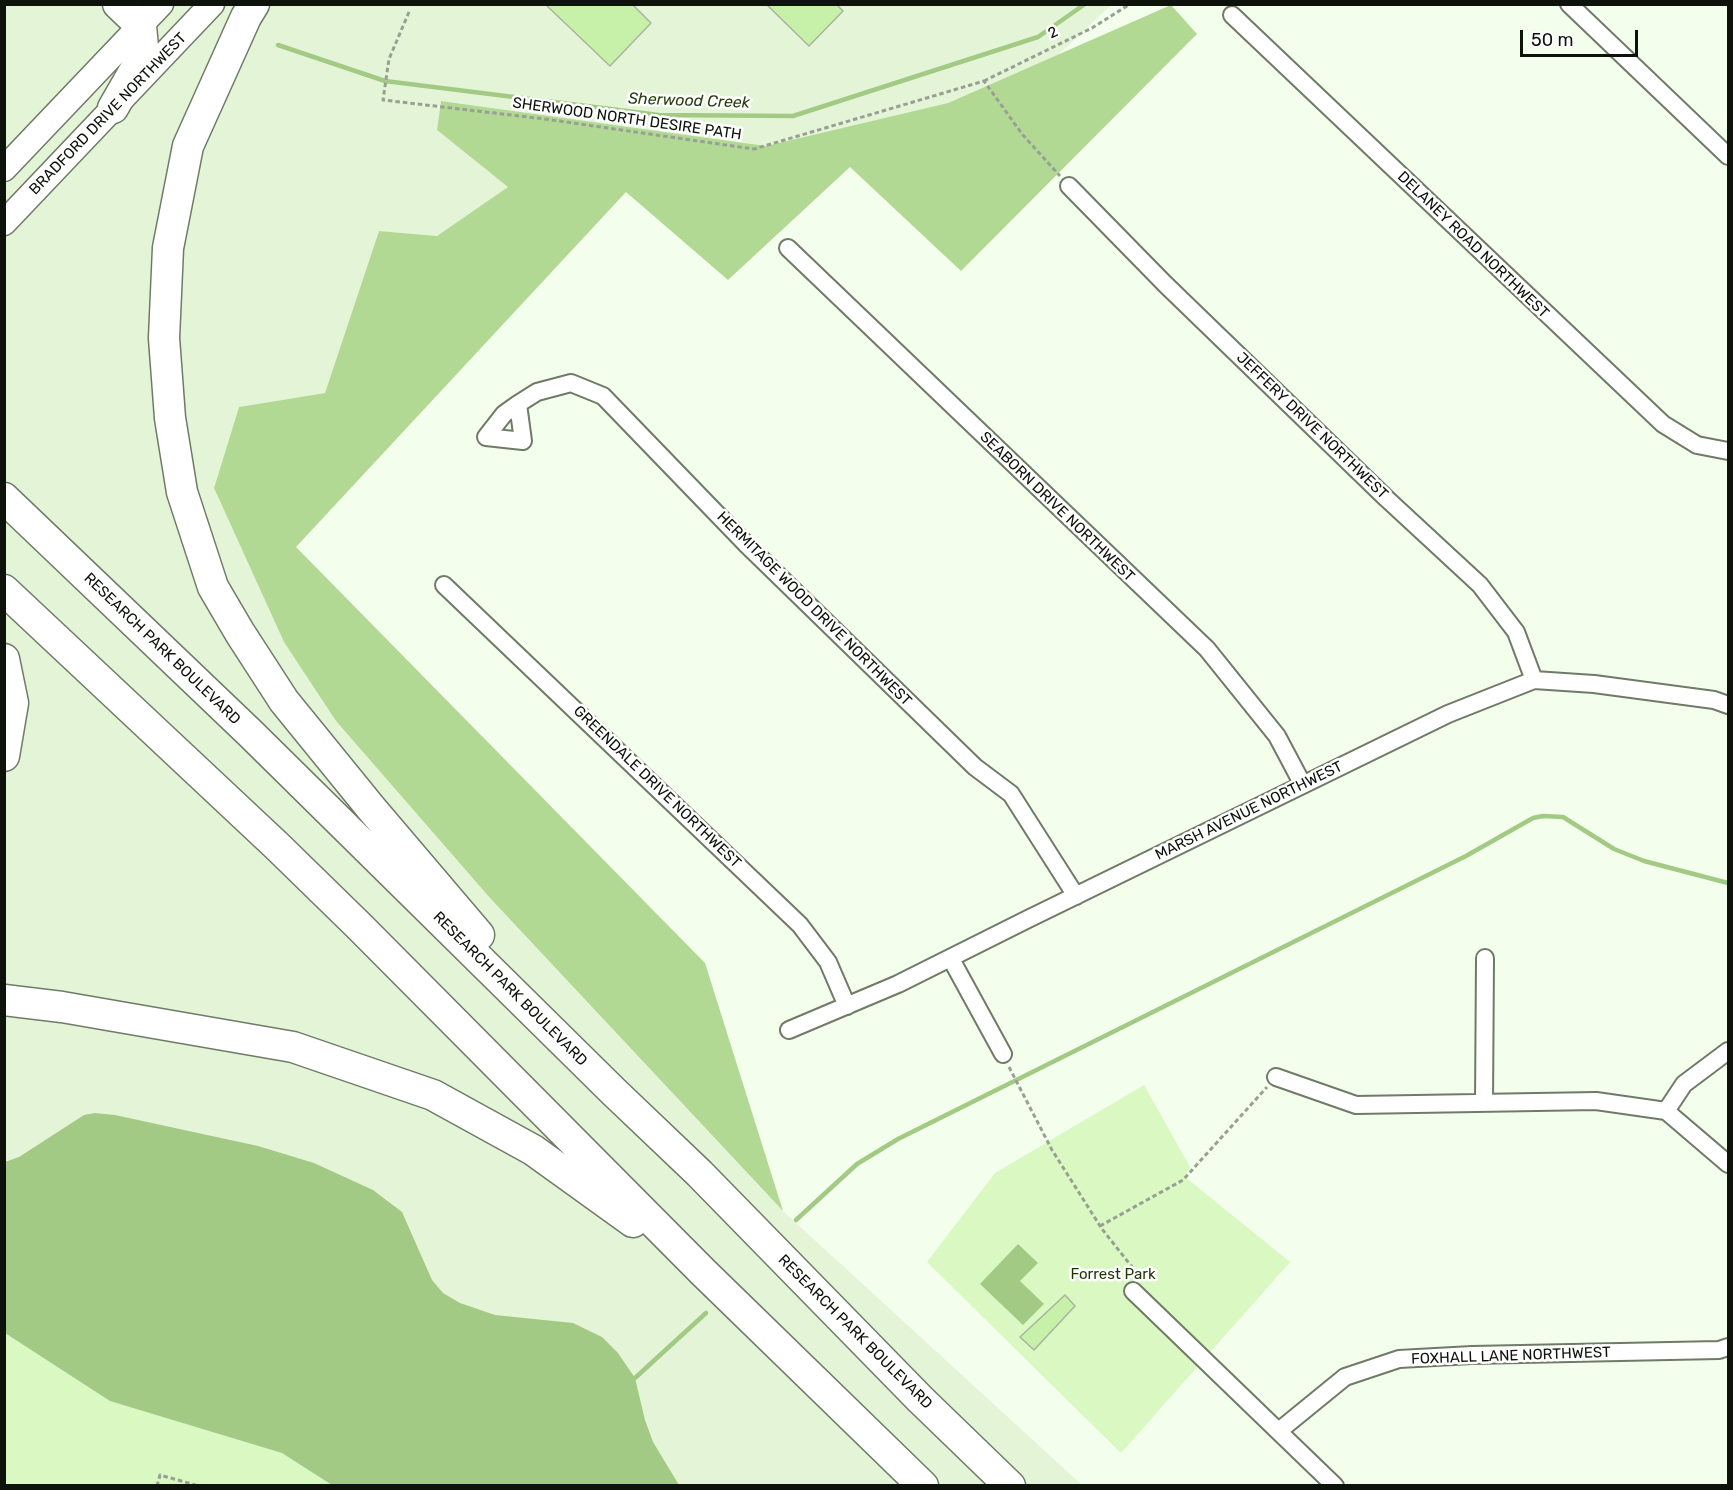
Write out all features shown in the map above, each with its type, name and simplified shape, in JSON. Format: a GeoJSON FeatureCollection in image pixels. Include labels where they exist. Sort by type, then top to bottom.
{"type":"FeatureCollection","features":[{"type":"Feature","properties":{"kind":"highway"},"geometry":{"type":"LineString","coordinates":[[113,108],[136,68],[143,47],[141,26],[118,4]]}},
{"type":"Feature","properties":{"kind":"highway"},"geometry":{"type":"LineString","coordinates":[[254,4],[188,146],[168,248],[164,338],[170,418],[182,492],[213,587],[284,701],[371,808],[614,1092]]}},
{"type":"Feature","properties":{"kind":"highway","name":"RESEARCH PARK BOULEVARD"},"geometry":{"type":"LineString","coordinates":[[4,498],[250,733],[699,1173],[912,1390],[1010,1485]]}},
{"type":"Feature","properties":{"kind":"highway"},"geometry":{"type":"LineString","coordinates":[[4,590],[359,926],[704,1273],[923,1485]]}},
{"type":"Feature","properties":{"kind":"highway"},"geometry":{"type":"LineString","coordinates":[[4,659],[14,703],[4,756]]}},
{"type":"Feature","properties":{"kind":"highway"},"geometry":{"type":"LineString","coordinates":[[4,1000],[62,1007],[294,1047],[433,1095],[533,1150],[704,1273]]}},
{"type":"Feature","properties":{"kind":"main road"},"geometry":{"type":"LineString","coordinates":[[4,169],[161,4]]}},
{"type":"Feature","properties":{"kind":"main road","name":"BRADFORD DRIVE NORTHWEST"},"geometry":{"type":"LineString","coordinates":[[4,223],[212,4]]}},
{"type":"Feature","properties":{"kind":"street"},"geometry":{"type":"LineString","coordinates":[[1569,4],[1728,156]]}},
{"type":"Feature","properties":{"kind":"street","name":"DELANEY ROAD NORTHWEST"},"geometry":{"type":"LineString","coordinates":[[1232,15],[1663,424],[1697,445],[1728,451]]}},
{"type":"Feature","properties":{"kind":"street","name":"JEFFERY DRIVE NORTHWEST"},"geometry":{"type":"LineString","coordinates":[[1069,186],[1165,284],[1387,500],[1480,585],[1516,632],[1533,680]]}},
{"type":"Feature","properties":{"kind":"street","name":"SEABORN DRIVE NORTHWEST"},"geometry":{"type":"LineString","coordinates":[[788,248],[1207,649],[1276,736],[1303,785]]}},
{"type":"Feature","properties":{"kind":"street","name":"HERMITAGE WOOD DRIVE NORTHWEST"},"geometry":{"type":"LineString","coordinates":[[518,404],[537,392],[571,383],[603,396],[746,544],[975,767],[1011,794],[1076,896]]}},
{"type":"Feature","properties":{"kind":"street","name":"GREENDALE DRIVE NORTHWEST"},"geometry":{"type":"LineString","coordinates":[[444,585],[800,926],[828,962],[847,1006]]}},
{"type":"Feature","properties":{"kind":"street","name":"MARSH AVENUE NORTHWEST"},"geometry":{"type":"LineString","coordinates":[[789,1030],[951,959],[1448,714],[1533,680],[1648,691],[1714,700],[1728,705]]}},
{"type":"Feature","properties":{"kind":"street"},"geometry":{"type":"LineString","coordinates":[[1484,1103],[1485,958]]}},
{"type":"Feature","properties":{"kind":"street"},"geometry":{"type":"LineString","coordinates":[[951,959],[1003,1054]]}},
{"type":"Feature","properties":{"kind":"street"},"geometry":{"type":"LineString","coordinates":[[1666,1111],[1684,1084],[1728,1051]]}},
{"type":"Feature","properties":{"kind":"street"},"geometry":{"type":"LineString","coordinates":[[1276,1077],[1356,1105],[1596,1101],[1666,1111],[1728,1164]]}},
{"type":"Feature","properties":{"kind":"street"},"geometry":{"type":"LineString","coordinates":[[1140,1288],[1335,1485]]}},
{"type":"Feature","properties":{"kind":"street","name":"FOXHALL LANE NORTHWEST"},"geometry":{"type":"LineString","coordinates":[[1280,1430],[1345,1377],[1399,1359],[1472,1355],[1707,1350],[1728,1347]]}},
{"type":"Feature","properties":{"kind":"path","name":"2"},"geometry":{"type":"LineString","coordinates":[[984,81],[1092,28],[1130,4]]}},
{"type":"Feature","properties":{"kind":"path","name":"SHERWOOD NORTH DESIRE PATH"},"geometry":{"type":"LineString","coordinates":[[409,12],[389,59],[383,100],[545,119],[754,149],[984,81]]}},
{"type":"Feature","properties":{"kind":"path"},"geometry":{"type":"LineString","coordinates":[[984,81],[1022,134],[1069,186]]}},
{"type":"Feature","properties":{"kind":"path"},"geometry":{"type":"LineString","coordinates":[[1011,1070],[1052,1150],[1100,1226],[1132,1269],[1140,1288]]}},
{"type":"Feature","properties":{"kind":"path"},"geometry":{"type":"LineString","coordinates":[[1100,1226],[1183,1180],[1276,1077]]}},
{"type":"Feature","properties":{"kind":"path"},"geometry":{"type":"LineString","coordinates":[[157,1485],[160,1475],[199,1485]]}},
{"type":"Feature","properties":{"kind":"shaded area"},"geometry":{"type":"Polygon","coordinates":[[[5,5],[1111,5],[1058,55],[948,103],[766,146],[441,101],[437,130],[509,187],[437,236],[379,231],[325,393],[239,407],[214,488],[284,641],[336,721],[490,898],[783,1211],[1082,1485],[5,1486],[5,5]]]}},
{"type":"Feature","properties":{"kind":"shaded area"},"geometry":{"type":"Polygon","coordinates":[[[1171,5],[1197,34],[961,271],[850,167],[728,280],[626,192],[296,547],[705,963],[783,1211],[490,898],[336,721],[284,642],[214,488],[239,407],[325,393],[379,231],[437,236],[508,187],[437,130],[441,101],[766,146],[948,103],[1171,5]]]}},
{"type":"Feature","properties":{"kind":"shaded area"},"geometry":{"type":"Polygon","coordinates":[[[95,1113],[115,1115],[258,1146],[314,1163],[373,1190],[402,1212],[432,1280],[443,1293],[460,1303],[495,1315],[573,1323],[602,1337],[618,1353],[635,1378],[653,1442],[679,1485],[332,1485],[282,1453],[110,1401],[5,1333],[5,1162],[19,1157],[84,1115],[95,1113]]]}},
{"type":"Feature","properties":{"kind":"shaded area"},"geometry":{"type":"Polygon","coordinates":[[[1018,1244],[1038,1263],[1020,1281],[1044,1304],[1023,1325],[980,1284],[1018,1244]]]}},
{"type":"Feature","properties":{"kind":"green space","name":"Forrest Park"},"geometry":{"type":"Polygon","coordinates":[[[1144,1085],[1190,1167],[1185,1177],[1290,1262],[1121,1453],[927,1262],[995,1173],[1144,1085]]]}},
{"type":"Feature","properties":{"kind":"green space"},"geometry":{"type":"Polygon","coordinates":[[[4,1333],[110,1401],[282,1453],[332,1485],[5,1485],[4,1333]]]}},
{"type":"Feature","properties":{"kind":"building"},"geometry":{"type":"Polygon","coordinates":[[[545,4],[632,4],[651,23],[610,66],[545,4]]]}},
{"type":"Feature","properties":{"kind":"building"},"geometry":{"type":"Polygon","coordinates":[[[766,4],[836,4],[843,11],[809,46],[766,4]]]}},
{"type":"Feature","properties":{"kind":"building"},"geometry":{"type":"Polygon","coordinates":[[[1065,1295],[1075,1306],[1034,1350],[1020,1337],[1065,1295]]]}},
{"type":"Feature","properties":{"kind":"waterway","name":"Sherwood Creek"},"geometry":{"type":"LineString","coordinates":[[278,45],[385,81],[659,115],[793,116],[1038,37],[1085,4]]}},
{"type":"Feature","properties":{"kind":"waterway"},"geometry":{"type":"LineString","coordinates":[[796,1220],[857,1164],[898,1139],[1466,856],[1533,818],[1563,817],[1614,849],[1644,861],[1728,883]]}},
{"type":"Feature","properties":{"kind":"waterway"},"geometry":{"type":"LineString","coordinates":[[635,1378],[706,1313]]}}]}
